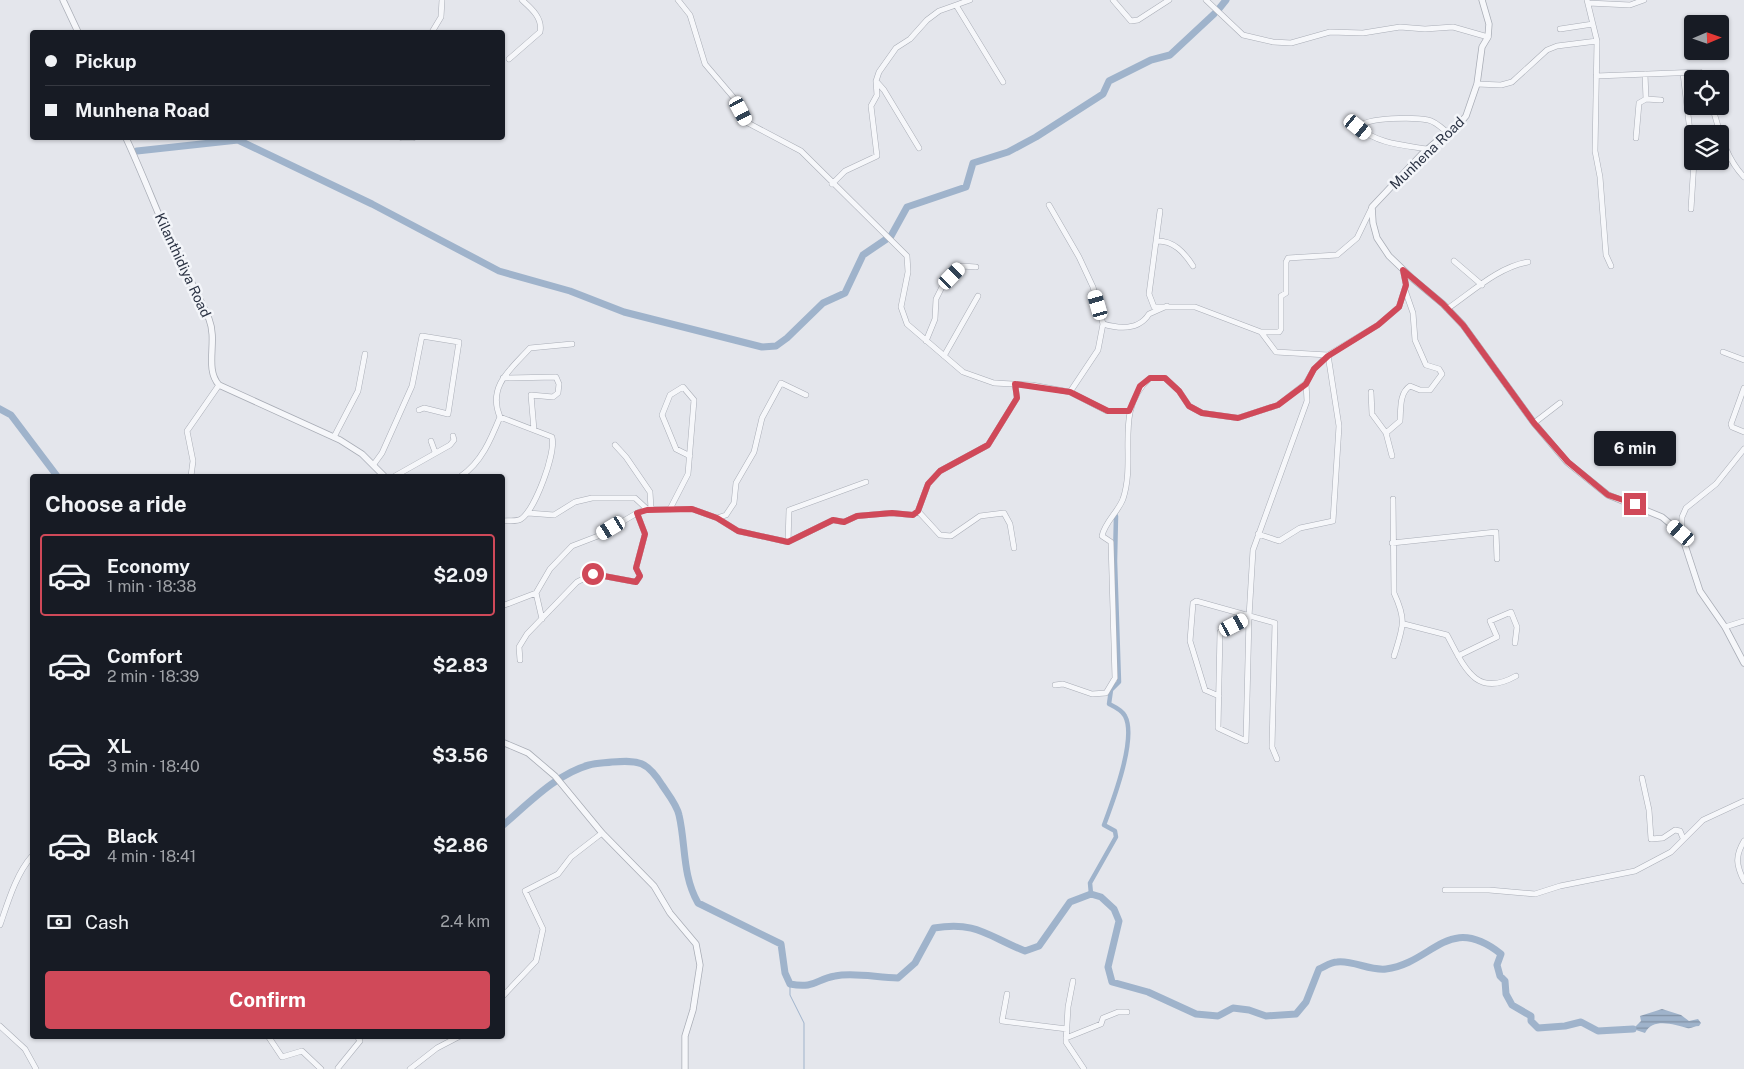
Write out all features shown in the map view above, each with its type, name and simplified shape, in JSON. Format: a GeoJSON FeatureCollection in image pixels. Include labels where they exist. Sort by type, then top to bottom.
{"type":"FeatureCollection","features":[{"type":"Feature","properties":{"kind":"street"},"geometry":{"type":"LineString","coordinates":[[62,0],[77,30]]}},
{"type":"Feature","properties":{"kind":"street"},"geometry":{"type":"LineString","coordinates":[[433,30],[440,18],[442,0]]}},
{"type":"Feature","properties":{"kind":"street"},"geometry":{"type":"LineString","coordinates":[[509,59],[540,32],[541,27],[538,17],[522,0]]}},
{"type":"Feature","properties":{"kind":"street"},"geometry":{"type":"LineString","coordinates":[[678,0],[690,15],[706,64],[734,98],[748,124],[801,151],[906,256],[908,272],[902,307],[907,324],[963,372],[994,383],[1070,392],[1108,411],[1129,411]]}},
{"type":"Feature","properties":{"kind":"street"},"geometry":{"type":"LineString","coordinates":[[832,184],[844,171],[855,164],[877,156],[871,106],[877,95],[876,81],[879,72],[896,48],[910,39],[927,20],[939,11],[970,0]]}},
{"type":"Feature","properties":{"kind":"street"},"geometry":{"type":"LineString","coordinates":[[1113,0],[1131,21],[1138,20],[1169,0]]}},
{"type":"Feature","properties":{"kind":"street"},"geometry":{"type":"LineString","coordinates":[[1206,0],[1243,36],[1272,42],[1291,43],[1330,32],[1363,33],[1400,26],[1425,29],[1453,27],[1488,37]]}},
{"type":"Feature","properties":{"kind":"street","name":"Munhena Road"},"geometry":{"type":"LineString","coordinates":[[1372,207],[1427,149],[1466,116],[1477,84],[1482,47],[1488,37],[1489,24],[1482,0]]}},
{"type":"Feature","properties":{"kind":"street"},"geometry":{"type":"LineString","coordinates":[[1611,266],[1605,248],[1600,177],[1595,151],[1597,41],[1588,1],[1630,5],[1644,0]]}},
{"type":"Feature","properties":{"kind":"street"},"geometry":{"type":"LineString","coordinates":[[956,5],[1003,82]]}},
{"type":"Feature","properties":{"kind":"street"},"geometry":{"type":"LineString","coordinates":[[1560,29],[1593,24]]}},
{"type":"Feature","properties":{"kind":"street"},"geometry":{"type":"LineString","coordinates":[[1477,84],[1501,85],[1512,82],[1547,50],[1557,46],[1597,41]]}},
{"type":"Feature","properties":{"kind":"street"},"geometry":{"type":"LineString","coordinates":[[1596,76],[1683,73],[1689,125]]}},
{"type":"Feature","properties":{"kind":"street"},"geometry":{"type":"LineString","coordinates":[[1645,74],[1646,99]]}},
{"type":"Feature","properties":{"kind":"street"},"geometry":{"type":"LineString","coordinates":[[876,81],[884,90],[919,148]]}},
{"type":"Feature","properties":{"kind":"street"},"geometry":{"type":"LineString","coordinates":[[1636,138],[1639,103],[1646,99],[1661,100]]}},
{"type":"Feature","properties":{"kind":"street"},"geometry":{"type":"LineString","coordinates":[[1715,115],[1726,152],[1734,166],[1744,177]]}},
{"type":"Feature","properties":{"kind":"street"},"geometry":{"type":"LineString","coordinates":[[1427,149],[1384,142],[1370,137],[1358,127],[1371,121],[1422,119],[1431,120],[1448,133]]}},
{"type":"Feature","properties":{"kind":"street","name":"Kilanthidiya Road"},"geometry":{"type":"LineString","coordinates":[[127,140],[208,318],[214,338],[211,374],[219,385]]}},
{"type":"Feature","properties":{"kind":"street"},"geometry":{"type":"LineString","coordinates":[[1692,209],[1694,170]]}},
{"type":"Feature","properties":{"kind":"street"},"geometry":{"type":"LineString","coordinates":[[1049,205],[1079,257],[1093,287],[1103,324],[1098,350],[1070,392]]}},
{"type":"Feature","properties":{"kind":"street"},"geometry":{"type":"LineString","coordinates":[[1372,207],[1377,238],[1389,256],[1463,325],[1534,423],[1568,462],[1608,495],[1662,517],[1681,533]]}},
{"type":"Feature","properties":{"kind":"street"},"geometry":{"type":"LineString","coordinates":[[1160,211],[1149,294],[1154,307],[1169,305],[1194,307],[1262,332],[1279,332],[1281,329],[1280,304],[1281,296],[1286,293],[1286,262],[1288,258],[1337,255],[1357,238],[1372,207]]}},
{"type":"Feature","properties":{"kind":"street"},"geometry":{"type":"LineString","coordinates":[[1156,241],[1164,241],[1177,247],[1193,266]]}},
{"type":"Feature","properties":{"kind":"street"},"geometry":{"type":"LineString","coordinates":[[1454,261],[1482,285]]}},
{"type":"Feature","properties":{"kind":"street"},"geometry":{"type":"LineString","coordinates":[[1447,309],[1493,276],[1509,269],[1515,264],[1528,262]]}},
{"type":"Feature","properties":{"kind":"street"},"geometry":{"type":"LineString","coordinates":[[926,341],[935,319],[936,300],[943,286],[962,266],[976,267]]}},
{"type":"Feature","properties":{"kind":"street"},"geometry":{"type":"LineString","coordinates":[[1055,685],[1062,684],[1092,694],[1106,693],[1115,678],[1111,542],[1102,536],[1122,499],[1128,471],[1129,411],[1140,386],[1150,378],[1165,378],[1179,391],[1189,406],[1202,413],[1238,418],[1278,405],[1306,384],[1314,369],[1328,356],[1378,325],[1399,307],[1406,285],[1403,270]]}},
{"type":"Feature","properties":{"kind":"street"},"geometry":{"type":"LineString","coordinates":[[1386,433],[1400,421],[1401,402],[1407,388],[1410,386],[1420,390],[1430,390],[1442,374],[1439,369],[1426,365],[1415,340],[1413,313],[1405,290]]}},
{"type":"Feature","properties":{"kind":"street"},"geometry":{"type":"LineString","coordinates":[[944,356],[978,296]]}},
{"type":"Feature","properties":{"kind":"street"},"geometry":{"type":"LineString","coordinates":[[1103,324],[1120,329],[1139,324],[1146,320],[1149,314],[1169,305]]}},
{"type":"Feature","properties":{"kind":"street"},"geometry":{"type":"LineString","coordinates":[[1262,332],[1276,352],[1328,356]]}},
{"type":"Feature","properties":{"kind":"street"},"geometry":{"type":"LineString","coordinates":[[374,464],[382,453],[412,386],[422,336],[460,342],[448,414],[424,408],[419,410]]}},
{"type":"Feature","properties":{"kind":"street"},"geometry":{"type":"LineString","coordinates":[[464,474],[486,449],[500,417],[496,407],[498,383],[530,348],[572,344]]}},
{"type":"Feature","properties":{"kind":"street"},"geometry":{"type":"LineString","coordinates":[[1723,352],[1744,360]]}},
{"type":"Feature","properties":{"kind":"street"},"geometry":{"type":"LineString","coordinates":[[334,437],[358,391],[365,354]]}},
{"type":"Feature","properties":{"kind":"street"},"geometry":{"type":"LineString","coordinates":[[1258,534],[1279,541],[1300,528],[1333,520],[1338,426],[1328,356]]}},
{"type":"Feature","properties":{"kind":"street"},"geometry":{"type":"LineString","coordinates":[[503,378],[556,377],[559,384],[558,393],[553,397],[531,395],[534,430]]}},
{"type":"Feature","properties":{"kind":"street"},"geometry":{"type":"LineString","coordinates":[[717,518],[726,515],[734,503],[736,483],[754,452],[762,418],[781,383],[806,395]]}},
{"type":"Feature","properties":{"kind":"street"},"geometry":{"type":"LineString","coordinates":[[505,605],[536,593],[550,570],[572,546],[598,536],[637,513],[649,509],[692,509],[717,518],[738,531],[788,542],[833,520],[844,522],[857,516],[892,513],[913,515],[918,511],[928,484],[940,471],[988,445],[1017,398],[1015,384]]}},
{"type":"Feature","properties":{"kind":"street"},"geometry":{"type":"LineString","coordinates":[[1249,617],[1220,632],[1218,728],[1246,742],[1249,617],[1253,550],[1307,401],[1306,384]]}},
{"type":"Feature","properties":{"kind":"street"},"geometry":{"type":"LineString","coordinates":[[191,474],[193,461],[187,431],[219,385],[334,437],[374,464],[382,474]]}},
{"type":"Feature","properties":{"kind":"street"},"geometry":{"type":"LineString","coordinates":[[670,509],[688,474],[690,456],[694,400],[683,387],[670,395],[662,415],[676,449],[690,456]]}},
{"type":"Feature","properties":{"kind":"street"},"geometry":{"type":"LineString","coordinates":[[1744,388],[1731,424],[1732,427],[1744,432]]}},
{"type":"Feature","properties":{"kind":"street"},"geometry":{"type":"LineString","coordinates":[[1371,392],[1372,414],[1386,433],[1392,456]]}},
{"type":"Feature","properties":{"kind":"street"},"geometry":{"type":"LineString","coordinates":[[1534,423],[1560,403]]}},
{"type":"Feature","properties":{"kind":"street"},"geometry":{"type":"LineString","coordinates":[[500,417],[552,437],[554,444],[549,466],[528,513],[520,521],[505,521]]}},
{"type":"Feature","properties":{"kind":"street"},"geometry":{"type":"LineString","coordinates":[[399,474],[450,445],[454,440],[453,436]]}},
{"type":"Feature","properties":{"kind":"street"},"geometry":{"type":"LineString","coordinates":[[432,441],[435,452]]}},
{"type":"Feature","properties":{"kind":"street"},"geometry":{"type":"LineString","coordinates":[[615,446],[650,492],[649,509]]}},
{"type":"Feature","properties":{"kind":"street"},"geometry":{"type":"LineString","coordinates":[[1744,449],[1716,484],[1686,508],[1682,517],[1681,533],[1700,591],[1725,627],[1744,663]]}},
{"type":"Feature","properties":{"kind":"street"},"geometry":{"type":"LineString","coordinates":[[788,542],[789,510],[866,482]]}},
{"type":"Feature","properties":{"kind":"street"},"geometry":{"type":"LineString","coordinates":[[528,513],[554,516],[575,502],[592,498],[635,498],[649,509]]}},
{"type":"Feature","properties":{"kind":"street"},"geometry":{"type":"LineString","coordinates":[[1393,499],[1394,593],[1404,624],[1394,656]]}},
{"type":"Feature","properties":{"kind":"street"},"geometry":{"type":"LineString","coordinates":[[918,511],[940,535],[951,536],[980,516],[1004,513],[1010,524],[1014,548]]}},
{"type":"Feature","properties":{"kind":"street"},"geometry":{"type":"LineString","coordinates":[[520,660],[519,647],[527,634],[577,582],[593,574],[636,582],[640,576],[636,568],[645,534],[637,513]]}},
{"type":"Feature","properties":{"kind":"street"},"geometry":{"type":"LineString","coordinates":[[1392,542],[1496,532],[1497,560]]}},
{"type":"Feature","properties":{"kind":"street"},"geometry":{"type":"LineString","coordinates":[[536,593],[542,619]]}},
{"type":"Feature","properties":{"kind":"street"},"geometry":{"type":"LineString","coordinates":[[1219,696],[1205,690],[1197,669],[1190,641],[1192,603],[1196,601],[1275,623],[1272,747],[1276,758]]}},
{"type":"Feature","properties":{"kind":"street"},"geometry":{"type":"LineString","coordinates":[[1458,656],[1497,637],[1490,622],[1511,612],[1517,627],[1515,643]]}},
{"type":"Feature","properties":{"kind":"street"},"geometry":{"type":"LineString","coordinates":[[1725,627],[1744,621]]}},
{"type":"Feature","properties":{"kind":"street"},"geometry":{"type":"LineString","coordinates":[[1404,624],[1448,635],[1467,672],[1482,683],[1502,683],[1516,676]]}},
{"type":"Feature","properties":{"kind":"street"},"geometry":{"type":"LineString","coordinates":[[505,743],[528,753],[555,776],[602,833],[654,886],[670,913],[696,944],[700,964],[693,1010],[685,1036],[685,1069]]}},
{"type":"Feature","properties":{"kind":"street"},"geometry":{"type":"LineString","coordinates":[[1642,778],[1649,810],[1651,839],[1663,838],[1675,830],[1680,831],[1683,838]]}},
{"type":"Feature","properties":{"kind":"street"},"geometry":{"type":"LineString","coordinates":[[1445,890],[1489,890],[1535,894],[1560,886],[1635,871],[1671,852],[1703,820],[1744,801]]}},
{"type":"Feature","properties":{"kind":"street"},"geometry":{"type":"LineString","coordinates":[[505,994],[536,962],[543,929],[525,891],[558,874],[571,856],[602,833]]}},
{"type":"Feature","properties":{"kind":"street"},"geometry":{"type":"LineString","coordinates":[[1744,841],[1737,853],[1736,860],[1744,881]]}},
{"type":"Feature","properties":{"kind":"street"},"geometry":{"type":"LineString","coordinates":[[0,925],[14,888],[30,858]]}},
{"type":"Feature","properties":{"kind":"street"},"geometry":{"type":"LineString","coordinates":[[1073,981],[1068,1007],[1066,1042],[1084,1069]]}},
{"type":"Feature","properties":{"kind":"street"},"geometry":{"type":"LineString","coordinates":[[1007,994],[1002,1021],[1067,1029]]}},
{"type":"Feature","properties":{"kind":"street"},"geometry":{"type":"LineString","coordinates":[[1066,1038],[1100,1024],[1102,1018],[1118,1012],[1127,1012]]}},
{"type":"Feature","properties":{"kind":"street"},"geometry":{"type":"LineString","coordinates":[[0,1026],[25,1049],[36,1069]]}},
{"type":"Feature","properties":{"kind":"street"},"geometry":{"type":"LineString","coordinates":[[270,1039],[282,1058],[302,1051],[321,1069]]}},
{"type":"Feature","properties":{"kind":"street"},"geometry":{"type":"LineString","coordinates":[[337,1068],[360,1041],[359,1039]]}},
{"type":"Feature","properties":{"kind":"street"},"geometry":{"type":"LineString","coordinates":[[410,1069],[437,1048],[454,1039]]}},
{"type":"Feature","properties":{"kind":"street"},"geometry":{"type":"LineString","coordinates":[[337,1068],[346,1069]]}},
{"type":"Feature","properties":{"kind":"water"},"geometry":{"type":"Polygon","coordinates":[[[1662,1009],[1681,1015],[1689,1021],[1698,1019],[1701,1023],[1699,1026],[1689,1028],[1665,1023],[1653,1025],[1645,1033],[1633,1029],[1641,1021],[1640,1016],[1662,1009]]]}},
{"type":"Feature","properties":{"kind":"waterway"},"geometry":{"type":"LineString","coordinates":[[1218,10],[1226,0]]}},
{"type":"Feature","properties":{"kind":"waterway"},"geometry":{"type":"LineString","coordinates":[[891,236],[907,207],[966,187],[973,163],[1008,152],[1036,137],[1103,94],[1109,81],[1151,60],[1170,55],[1214,14]]}},
{"type":"Feature","properties":{"kind":"waterway"},"geometry":{"type":"LineString","coordinates":[[137,151],[238,140],[372,204],[499,271],[570,291],[624,312],[762,347],[776,346],[787,338],[823,303],[845,293],[863,255],[888,238]]}},
{"type":"Feature","properties":{"kind":"waterway"},"geometry":{"type":"LineString","coordinates":[[0,409],[11,415],[55,474]]}},
{"type":"Feature","properties":{"kind":"waterway"},"geometry":{"type":"LineString","coordinates":[[1091,894],[1090,883],[1116,837],[1115,831],[1104,825],[1122,770],[1128,739],[1128,726],[1124,714],[1109,704],[1111,690],[1119,682],[1115,561],[1116,516]]}},
{"type":"Feature","properties":{"kind":"waterway"},"geometry":{"type":"LineString","coordinates":[[505,823],[554,782],[577,769],[592,764],[612,762],[629,761],[642,764],[657,777],[678,811],[689,882],[698,903],[781,944],[785,973],[790,984],[805,985],[829,977],[843,975],[898,978],[915,963],[934,928],[949,926],[972,928],[1025,951],[1039,946],[1070,902],[1091,894],[1101,897],[1114,909],[1119,921],[1108,967],[1112,982],[1148,992],[1196,1014],[1218,1016],[1233,1008],[1249,1010],[1266,1016],[1296,1014],[1306,1002],[1319,969],[1330,964],[1343,962],[1386,969],[1402,965],[1454,939],[1467,938],[1483,942],[1501,954],[1497,965],[1500,976],[1505,981],[1506,994],[1512,1005],[1531,1016],[1531,1021],[1538,1028],[1565,1026],[1581,1022],[1598,1031],[1633,1029]]}},
{"type":"Feature","properties":{"kind":"waterway"},"geometry":{"type":"LineString","coordinates":[[790,984],[790,995],[804,1023],[804,1069]]}},
{"type":"Feature","properties":{"kind":"route"},"geometry":{"type":"LineString","coordinates":[[593,574],[611,576],[627,582],[636,582],[640,576],[636,568],[645,534],[637,513],[647,510],[692,509],[717,518],[738,531],[788,542],[833,520],[844,522],[857,516],[892,513],[913,515],[918,511],[928,484],[940,471],[988,445],[1017,398],[1015,384],[1070,392],[1108,411],[1129,411],[1140,386],[1150,378],[1165,378],[1179,391],[1189,406],[1202,413],[1238,418],[1278,405],[1306,384],[1314,369],[1328,356],[1378,325],[1399,307],[1406,285],[1403,270],[1443,304],[1463,325],[1545,438],[1568,462],[1608,495],[1635,504]]}}]}
